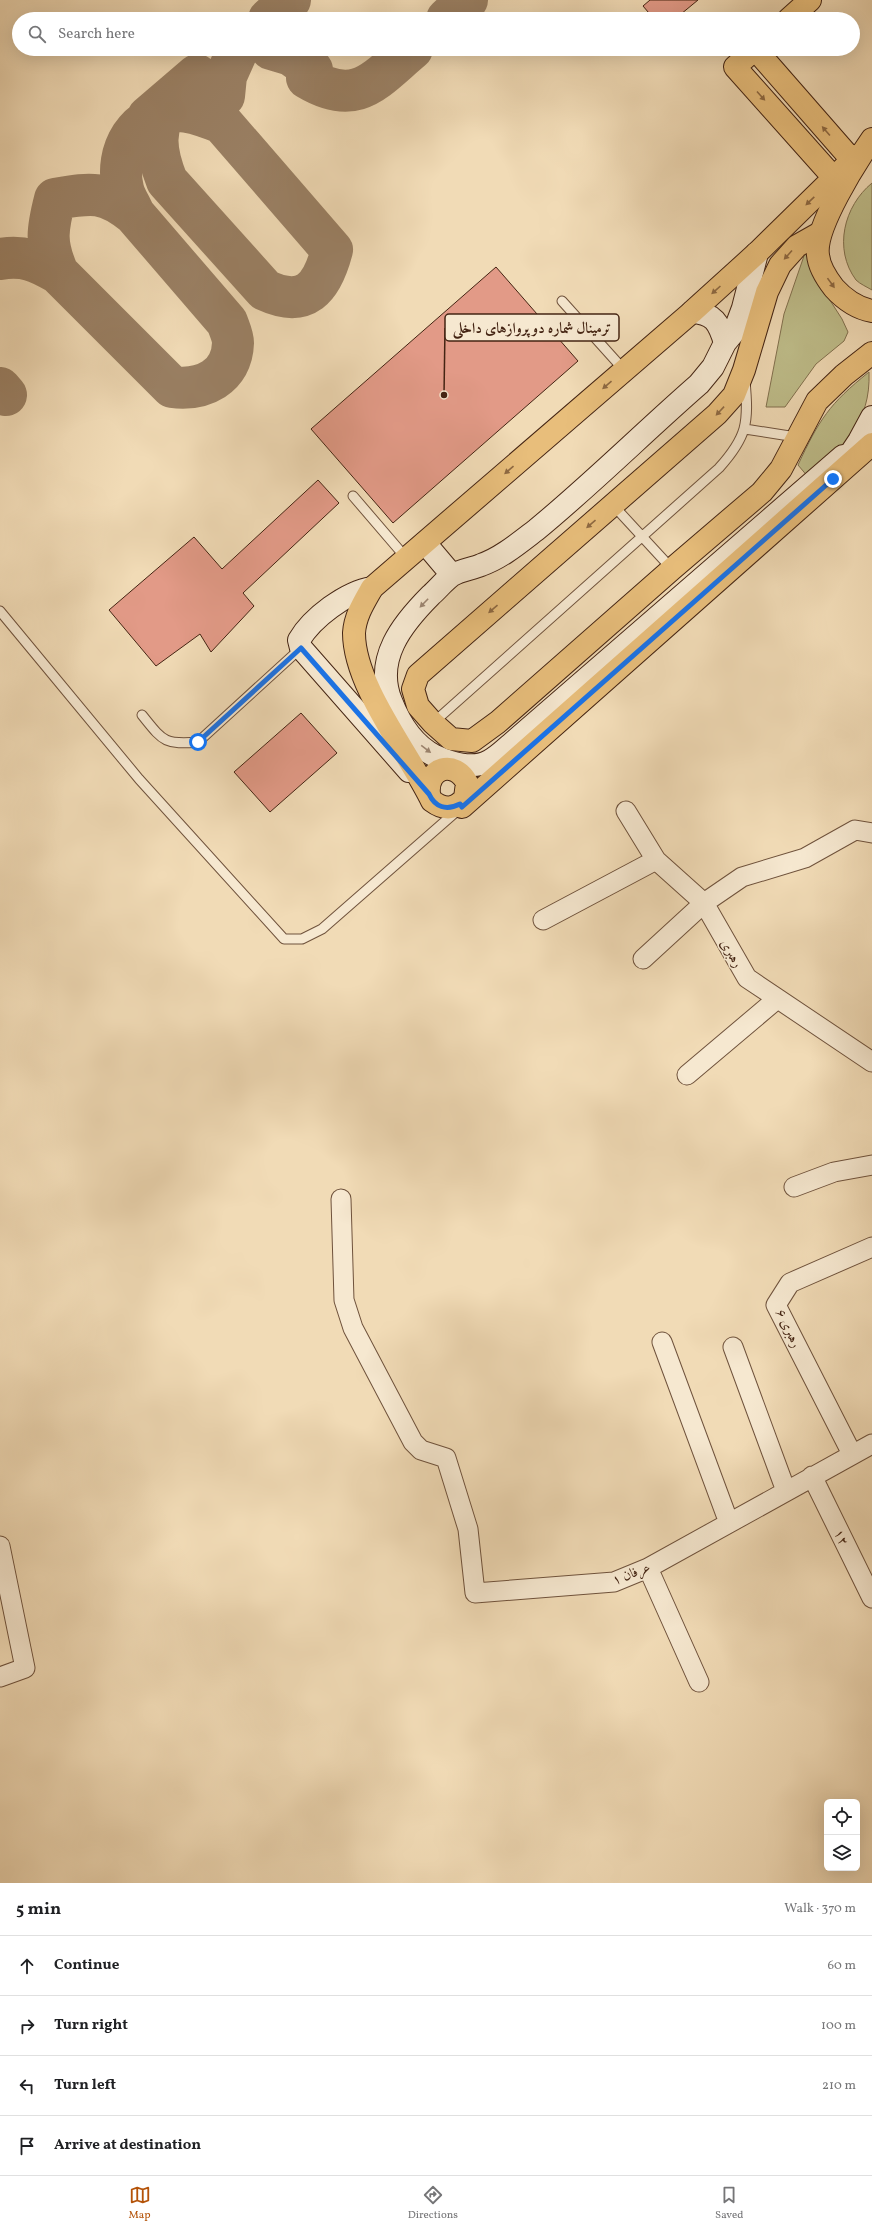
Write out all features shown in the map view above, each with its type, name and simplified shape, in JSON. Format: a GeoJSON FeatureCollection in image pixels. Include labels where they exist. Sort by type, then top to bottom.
{"type":"FeatureCollection","features":[{"type":"Feature","properties":{"kind":"main road"},"geometry":{"type":"LineString","coordinates":[[797,12],[810,0]]}},
{"type":"Feature","properties":{"kind":"main road"},"geometry":{"type":"LineString","coordinates":[[747,56],[735,67],[840,179]]}},
{"type":"Feature","properties":{"kind":"main road"},"geometry":{"type":"LineString","coordinates":[[763,56],[866,151],[840,179],[692,312],[372,588],[360,608],[354,632],[357,656],[365,683],[432,801],[445,808],[453,808],[461,805],[833,479],[866,443],[872,417]]}},
{"type":"Feature","properties":{"kind":"main road"},"geometry":{"type":"LineString","coordinates":[[840,179],[820,233],[818,255],[827,280],[844,300],[872,311]]}},
{"type":"Feature","properties":{"kind":"main road"},"geometry":{"type":"LineString","coordinates":[[820,233],[797,246],[780,265],[767,292],[744,370],[734,395],[717,414],[418,675],[413,689],[418,706],[433,723],[451,739],[472,741],[498,722],[762,492],[781,469],[796,437],[817,401],[844,375],[872,353]]}},
{"type":"Feature","properties":{"kind":"main road"},"geometry":{"type":"LineString","coordinates":[[757,253],[743,308],[734,332],[725,343],[713,367],[699,384],[536,530],[503,554],[482,565],[452,575],[422,604],[399,630],[388,654],[386,677],[389,695],[397,718],[410,737],[428,752],[447,761],[468,765],[488,762],[512,744],[866,443]]}},
{"type":"Feature","properties":{"kind":"main road"},"geometry":{"type":"LineString","coordinates":[[692,312],[703,312],[716,320],[721,328],[725,343]]}},
{"type":"Feature","properties":{"kind":"main road"},"geometry":{"type":"LineString","coordinates":[[425,543],[452,575]]}},
{"type":"Feature","properties":{"kind":"main road"},"geometry":{"type":"LineString","coordinates":[[372,588],[358,590],[345,597],[305,630],[299,640],[301,648],[429,794]]}},
{"type":"Feature","properties":{"kind":"main road"},"geometry":{"type":"LineString","coordinates":[[429,794],[428,786],[430,779],[436,773],[450,769],[463,776],[467,783],[465,798],[461,805]]}},
{"type":"Feature","properties":{"kind":"street","name":"رهبری"},"geometry":{"type":"LineString","coordinates":[[626,811],[656,860],[704,903],[747,978],[872,1062]]}},
{"type":"Feature","properties":{"kind":"street"},"geometry":{"type":"LineString","coordinates":[[643,959],[704,903],[742,877],[805,858],[855,830],[872,833]]}},
{"type":"Feature","properties":{"kind":"street"},"geometry":{"type":"LineString","coordinates":[[543,920],[656,860]]}},
{"type":"Feature","properties":{"kind":"street"},"geometry":{"type":"LineString","coordinates":[[687,1075],[777,999]]}},
{"type":"Feature","properties":{"kind":"street"},"geometry":{"type":"LineString","coordinates":[[794,1187],[834,1172],[872,1165]]}},
{"type":"Feature","properties":{"kind":"street","name":"عرفان ۱"},"geometry":{"type":"LineString","coordinates":[[341,1198],[344,1300],[353,1328],[413,1442],[421,1450],[446,1458],[468,1529],[475,1593],[614,1582],[648,1568],[872,1444]]}},
{"type":"Feature","properties":{"kind":"street","name":"رهبری ۶"},"geometry":{"type":"LineString","coordinates":[[852,1454],[776,1305],[790,1283],[872,1246]]}},
{"type":"Feature","properties":{"kind":"street"},"geometry":{"type":"LineString","coordinates":[[662,1342],[729,1522]]}},
{"type":"Feature","properties":{"kind":"street"},"geometry":{"type":"LineString","coordinates":[[733,1347],[786,1491]]}},
{"type":"Feature","properties":{"kind":"street","name":"۱۲"},"geometry":{"type":"LineString","coordinates":[[812,1476],[872,1598]]}},
{"type":"Feature","properties":{"kind":"street"},"geometry":{"type":"LineString","coordinates":[[0,1546],[25,1668],[0,1677]]}},
{"type":"Feature","properties":{"kind":"street"},"geometry":{"type":"LineString","coordinates":[[648,1568],[699,1682]]}},
{"type":"Feature","properties":{"kind":"lane"},"geometry":{"type":"LineString","coordinates":[[562,301],[624,370]]}},
{"type":"Feature","properties":{"kind":"lane"},"geometry":{"type":"LineString","coordinates":[[433,723],[719,468],[735,450],[745,430],[746,396],[744,370]]}},
{"type":"Feature","properties":{"kind":"lane"},"geometry":{"type":"LineString","coordinates":[[745,430],[796,437]]}},
{"type":"Feature","properties":{"kind":"lane"},"geometry":{"type":"LineString","coordinates":[[353,496],[407,559]]}},
{"type":"Feature","properties":{"kind":"lane"},"geometry":{"type":"LineString","coordinates":[[613,504],[672,569]]}},
{"type":"Feature","properties":{"kind":"lane"},"geometry":{"type":"LineString","coordinates":[[0,611],[139,779],[284,939],[302,939],[322,929],[461,805]]}},
{"type":"Feature","properties":{"kind":"lane"},"geometry":{"type":"LineString","coordinates":[[142,715],[160,738],[178,744],[198,742],[301,648]]}},
{"type":"Feature","properties":{"kind":"shaded area"},"geometry":{"type":"Polygon","coordinates":[[[872,183],[872,290],[856,280],[849,268],[845,255],[844,242],[845,228],[854,204],[862,192],[872,183]]]}},
{"type":"Feature","properties":{"kind":"shaded area"},"geometry":{"type":"Polygon","coordinates":[[[805,253],[812,258],[815,277],[842,319],[848,332],[844,341],[816,364],[785,407],[766,407],[784,314],[805,253]]]}},
{"type":"Feature","properties":{"kind":"shaded area"},"geometry":{"type":"Polygon","coordinates":[[[869,372],[865,406],[860,420],[833,456],[809,478],[798,465],[812,436],[834,404],[855,383],[869,372]]]}},
{"type":"Feature","properties":{"kind":"building"},"geometry":{"type":"Polygon","coordinates":[[[650,0],[698,0],[683,12],[648,12],[643,6],[650,0]]]}},
{"type":"Feature","properties":{"kind":"building"},"geometry":{"type":"Polygon","coordinates":[[[496,267],[578,361],[393,523],[311,429],[496,267]]]}},
{"type":"Feature","properties":{"kind":"building"},"geometry":{"type":"Polygon","coordinates":[[[318,480],[339,503],[243,593],[254,606],[211,652],[200,634],[156,666],[109,610],[194,537],[222,569],[318,480]]]}},
{"type":"Feature","properties":{"kind":"building"},"geometry":{"type":"Polygon","coordinates":[[[301,713],[337,753],[270,812],[234,772],[301,713]]]}},
{"type":"Feature","properties":{"kind":"taxiway"},"geometry":{"type":"LineString","coordinates":[[277,12],[290,0]]}},
{"type":"Feature","properties":{"kind":"taxiway"},"geometry":{"type":"LineString","coordinates":[[454,12],[467,0]]}},
{"type":"Feature","properties":{"kind":"taxiway"},"geometry":{"type":"LineString","coordinates":[[224,96],[226,76],[235,56]]}},
{"type":"Feature","properties":{"kind":"taxiway"},"geometry":{"type":"LineString","coordinates":[[292,56],[312,70],[302,56]]}},
{"type":"Feature","properties":{"kind":"taxiway"},"geometry":{"type":"LineString","coordinates":[[307,78],[324,87],[339,90],[352,90],[376,80],[404,56]]}},
{"type":"Feature","properties":{"kind":"taxiway"},"geometry":{"type":"LineString","coordinates":[[148,117],[197,75]]}},
{"type":"Feature","properties":{"kind":"taxiway"},"geometry":{"type":"LineString","coordinates":[[134,214],[124,192],[121,175],[125,148],[131,136],[150,118],[163,113],[178,111],[184,111],[195,113],[222,123],[332,250],[323,275],[317,284],[302,296],[291,297],[265,290],[167,181],[158,149],[158,130],[161,121],[164,110],[169,99]]}},
{"type":"Feature","properties":{"kind":"taxiway"},"geometry":{"type":"LineString","coordinates":[[0,259],[16,258],[30,260],[58,273],[172,387],[183,388],[205,384],[221,373],[227,365],[231,355],[233,343],[232,335],[227,322],[134,214],[114,201],[97,195],[78,195],[55,199],[50,219],[49,245],[58,273]]}},
{"type":"Feature","properties":{"kind":"taxiway"},"geometry":{"type":"LineString","coordinates":[[0,388],[6,395]]}},
{"type":"Feature","properties":{"kind":"place","name":"ترمینال شماره دو پروازهای داخلی"},"geometry":{"type":"Point","coordinates":[444,395]}},
{"type":"Feature","properties":{"kind":"route"},"geometry":{"type":"LineString","coordinates":[[198,742],[301,648],[429,794],[432,801],[438,806],[445,808],[453,808],[460,804],[462,807],[833,479]]}}]}
